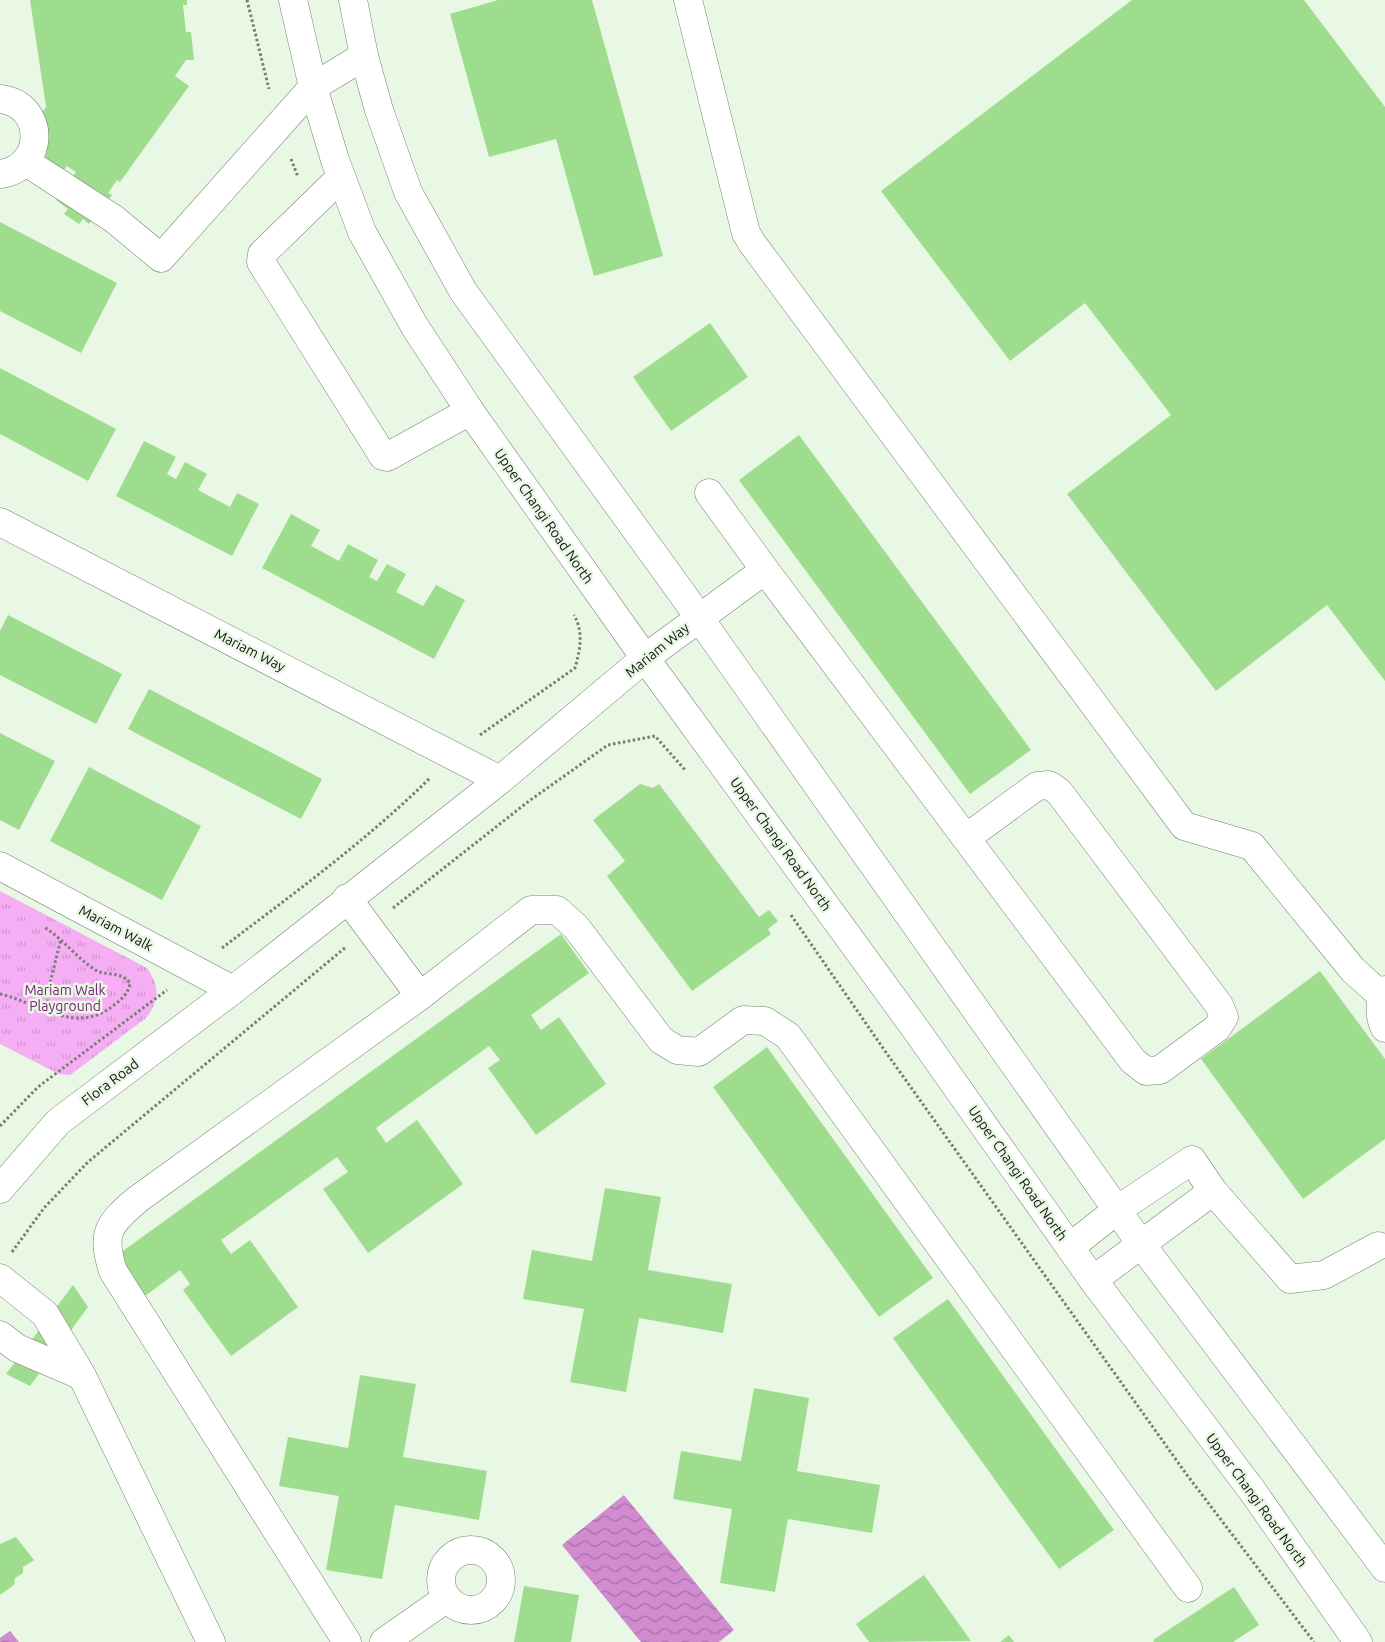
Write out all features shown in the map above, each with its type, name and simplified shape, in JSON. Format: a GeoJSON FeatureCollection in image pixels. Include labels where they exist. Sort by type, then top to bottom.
{"type":"FeatureCollection","features":[{"type":"Feature","properties":{"kind":"street","name":"Upper Changi Road North"},"geometry":{"type":"LineString","coordinates":[[293,0],[312,87],[341,177],[362,232],[415,327],[470,411],[645,658],[911,1023],[1093,1280],[1251,1489],[1358,1642]]}},
{"type":"Feature","properties":{"kind":"street"},"geometry":{"type":"LineString","coordinates":[[353,0],[364,56],[379,110],[408,192],[463,291],[699,617],[1141,1244],[1385,1568]]}},
{"type":"Feature","properties":{"kind":"street"},"geometry":{"type":"LineString","coordinates":[[688,0],[746,233],[752,243],[1184,826],[1252,846],[1353,970],[1383,993],[1382,1022],[1385,1028]]}},
{"type":"Feature","properties":{"kind":"street"},"geometry":{"type":"LineString","coordinates":[[26,162],[114,219],[162,258],[312,87],[364,56]]}},
{"type":"Feature","properties":{"kind":"street"},"geometry":{"type":"LineString","coordinates":[[0,99],[10,100],[26,111],[34,127],[34,146],[26,162],[11,173],[0,174]]}},
{"type":"Feature","properties":{"kind":"street"},"geometry":{"type":"LineString","coordinates":[[341,177],[262,254],[261,262],[380,454],[387,457],[470,411]]}},
{"type":"Feature","properties":{"kind":"street"},"geometry":{"type":"LineString","coordinates":[[710,493],[765,570],[1133,1061],[1146,1071],[1160,1070],[1217,1028],[1224,1017],[1219,1005],[1059,792],[1049,785],[1037,786],[966,838]]}},
{"type":"Feature","properties":{"kind":"street","name":"Mariam Way"},"geometry":{"type":"LineString","coordinates":[[0,522],[500,780]]}},
{"type":"Feature","properties":{"kind":"street","name":"Mariam Way"},"geometry":{"type":"LineString","coordinates":[[233,990],[347,898],[500,780],[645,658],[765,570]]}},
{"type":"Feature","properties":{"kind":"street","name":"Mariam Walk"},"geometry":{"type":"LineString","coordinates":[[0,866],[233,990]]}},
{"type":"Feature","properties":{"kind":"street"},"geometry":{"type":"LineString","coordinates":[[347,898],[420,996]]}},
{"type":"Feature","properties":{"kind":"street"},"geometry":{"type":"LineString","coordinates":[[347,1642],[113,1271],[106,1249],[110,1228],[119,1214],[138,1199],[420,996],[531,910],[557,910],[576,927],[661,1040],[677,1050],[699,1052],[743,1020],[765,1021],[788,1036],[1188,1588]]}},
{"type":"Feature","properties":{"kind":"street","name":"Flora Road"},"geometry":{"type":"LineString","coordinates":[[0,1188],[58,1122],[233,990]]}},
{"type":"Feature","properties":{"kind":"street"},"geometry":{"type":"LineString","coordinates":[[1070,1247],[1117,1210],[1192,1160],[1213,1192],[1286,1277],[1293,1279],[1324,1275],[1378,1246]]}},
{"type":"Feature","properties":{"kind":"street"},"geometry":{"type":"LineString","coordinates":[[1093,1280],[1213,1192]]}},
{"type":"Feature","properties":{"kind":"street"},"geometry":{"type":"LineString","coordinates":[[0,1278],[46,1314],[82,1376],[211,1642]]}},
{"type":"Feature","properties":{"kind":"street"},"geometry":{"type":"LineString","coordinates":[[0,1335],[17,1348],[82,1376]]}},
{"type":"Feature","properties":{"kind":"street"},"geometry":{"type":"LineString","coordinates":[[384,1642],[447,1598]]}},
{"type":"Feature","properties":{"kind":"path"},"geometry":{"type":"LineString","coordinates":[[247,0],[278,126],[310,207]]}},
{"type":"Feature","properties":{"kind":"path"},"geometry":{"type":"LineString","coordinates":[[0,1126],[38,1087],[328,868],[402,806],[455,756],[575,668],[581,643],[578,622],[573,614]]}},
{"type":"Feature","properties":{"kind":"path"},"geometry":{"type":"LineString","coordinates":[[11,1253],[44,1208],[88,1162],[369,928],[528,801],[608,745],[655,736],[687,772]]}},
{"type":"Feature","properties":{"kind":"path"},"geometry":{"type":"LineString","coordinates":[[787,910],[1187,1474],[1314,1642]]}},
{"type":"Feature","properties":{"kind":"path"},"geometry":{"type":"LineString","coordinates":[[0,994],[25,1000],[46,1012],[64,1018],[88,1018],[113,1006],[123,997],[130,983],[119,975],[104,973],[93,968],[61,939],[50,983],[46,1012]]}},
{"type":"Feature","properties":{"kind":"green space","name":"Mariam Walk Playground"},"geometry":{"type":"Polygon","coordinates":[[[0,891],[147,968],[154,982],[157,993],[156,999],[146,1018],[70,1075],[59,1074],[0,1044],[0,891]]]}},
{"type":"Feature","properties":{"kind":"water"},"geometry":{"type":"Polygon","coordinates":[[[624,1495],[734,1630],[719,1642],[641,1642],[562,1545],[624,1495]]]}},
{"type":"Feature","properties":{"kind":"water"},"geometry":{"type":"Polygon","coordinates":[[[10,1631],[19,1642],[0,1642],[0,1638],[10,1631]]]}},
{"type":"Feature","properties":{"kind":"building"},"geometry":{"type":"Polygon","coordinates":[[[30,0],[187,0],[187,5],[183,5],[186,32],[191,32],[194,60],[186,60],[175,76],[189,86],[120,182],[117,180],[108,193],[112,195],[89,224],[83,219],[79,224],[64,214],[68,209],[56,200],[76,172],[67,166],[53,185],[25,136],[46,107],[30,0]]]}},
{"type":"Feature","properties":{"kind":"building"},"geometry":{"type":"Polygon","coordinates":[[[498,0],[592,0],[663,256],[594,276],[556,139],[489,157],[450,14],[498,0]]]}},
{"type":"Feature","properties":{"kind":"building"},"geometry":{"type":"Polygon","coordinates":[[[1132,0],[1304,0],[1385,107],[1385,681],[1327,605],[1216,691],[1067,494],[1171,415],[1085,303],[1010,361],[881,191],[1132,0]]]}},
{"type":"Feature","properties":{"kind":"building"},"geometry":{"type":"Polygon","coordinates":[[[0,222],[117,283],[81,353],[0,311],[0,222]]]}},
{"type":"Feature","properties":{"kind":"building"},"geometry":{"type":"Polygon","coordinates":[[[710,323],[748,377],[671,431],[633,377],[710,323]]]}},
{"type":"Feature","properties":{"kind":"building"},"geometry":{"type":"Polygon","coordinates":[[[0,368],[116,429],[88,481],[0,434],[0,368]]]}},
{"type":"Feature","properties":{"kind":"building"},"geometry":{"type":"Polygon","coordinates":[[[799,435],[1031,750],[970,794],[739,480],[799,435]]]}},
{"type":"Feature","properties":{"kind":"building"},"geometry":{"type":"Polygon","coordinates":[[[144,441],[176,457],[167,474],[176,479],[185,462],[207,474],[198,490],[230,507],[237,493],[259,504],[232,556],[116,496],[144,441]]]}},
{"type":"Feature","properties":{"kind":"building"},"geometry":{"type":"Polygon","coordinates":[[[291,514],[320,530],[311,546],[339,561],[348,544],[378,560],[369,577],[377,581],[387,564],[406,574],[396,592],[423,606],[436,585],[465,600],[434,659],[262,568],[291,514]]]}},
{"type":"Feature","properties":{"kind":"building"},"geometry":{"type":"Polygon","coordinates":[[[8,615],[122,674],[96,724],[0,675],[0,631],[8,615]]]}},
{"type":"Feature","properties":{"kind":"building"},"geometry":{"type":"Polygon","coordinates":[[[149,689],[322,779],[301,819],[128,729],[149,689]]]}},
{"type":"Feature","properties":{"kind":"building"},"geometry":{"type":"Polygon","coordinates":[[[0,733],[55,761],[19,830],[0,820],[0,733]]]}},
{"type":"Feature","properties":{"kind":"building"},"geometry":{"type":"Polygon","coordinates":[[[89,767],[201,826],[162,900],[50,841],[89,767]]]}},
{"type":"Feature","properties":{"kind":"building"},"geometry":{"type":"Polygon","coordinates":[[[640,784],[653,788],[659,784],[759,917],[769,910],[778,921],[768,929],[771,934],[692,991],[607,876],[625,861],[593,820],[640,784]]]}},
{"type":"Feature","properties":{"kind":"building"},"geometry":{"type":"Polygon","coordinates":[[[561,934],[589,973],[531,1015],[541,1030],[559,1017],[606,1084],[536,1135],[488,1068],[500,1060],[489,1046],[376,1128],[386,1143],[417,1120],[463,1184],[368,1253],[323,1189],[348,1172],[337,1157],[221,1240],[231,1254],[250,1240],[298,1307],[231,1356],[183,1290],[190,1284],[180,1270],[145,1296],[116,1256],[561,934]]]}},
{"type":"Feature","properties":{"kind":"building"},"geometry":{"type":"Polygon","coordinates":[[[1320,971],[1385,1059],[1385,1139],[1303,1199],[1201,1059],[1320,971]]]}},
{"type":"Feature","properties":{"kind":"building"},"geometry":{"type":"Polygon","coordinates":[[[767,1047],[933,1278],[879,1317],[713,1087],[767,1047]]]}},
{"type":"Feature","properties":{"kind":"building"},"geometry":{"type":"Polygon","coordinates":[[[605,1188],[661,1197],[648,1270],[732,1284],[723,1333],[639,1318],[626,1392],[570,1382],[584,1309],[523,1299],[532,1250],[592,1261],[605,1188]]]}},
{"type":"Feature","properties":{"kind":"building"},"geometry":{"type":"Polygon","coordinates":[[[73,1285],[88,1307],[30,1386],[6,1374],[73,1285]]]}},
{"type":"Feature","properties":{"kind":"building"},"geometry":{"type":"Polygon","coordinates":[[[948,1299],[1114,1530],[1059,1569],[893,1338],[948,1299]]]}},
{"type":"Feature","properties":{"kind":"building"},"geometry":{"type":"Polygon","coordinates":[[[360,1375],[416,1384],[403,1457],[487,1471],[479,1520],[395,1505],[382,1579],[326,1570],[339,1496],[279,1486],[288,1437],[348,1448],[360,1375]]]}},
{"type":"Feature","properties":{"kind":"building"},"geometry":{"type":"Polygon","coordinates":[[[754,1388],[809,1398],[797,1471],[880,1485],[872,1533],[788,1519],[775,1592],[720,1583],[732,1509],[673,1499],[681,1451],[741,1461],[754,1388]]]}},
{"type":"Feature","properties":{"kind":"building"},"geometry":{"type":"Polygon","coordinates":[[[16,1537],[34,1560],[23,1567],[23,1573],[15,1578],[14,1585],[0,1595],[0,1544],[16,1537]]]}},
{"type":"Feature","properties":{"kind":"building"},"geometry":{"type":"Polygon","coordinates":[[[924,1575],[971,1641],[869,1642],[856,1624],[924,1575]]]}},
{"type":"Feature","properties":{"kind":"building"},"geometry":{"type":"Polygon","coordinates":[[[524,1586],[579,1595],[571,1642],[514,1642],[524,1586]]]}},
{"type":"Feature","properties":{"kind":"building"},"geometry":{"type":"Polygon","coordinates":[[[1234,1587],[1259,1625],[1233,1642],[1154,1642],[1153,1640],[1234,1587]]]}},
{"type":"Feature","properties":{"kind":"building"},"geometry":{"type":"Polygon","coordinates":[[[1009,1635],[1014,1642],[1000,1642],[1009,1635]]]}}]}
